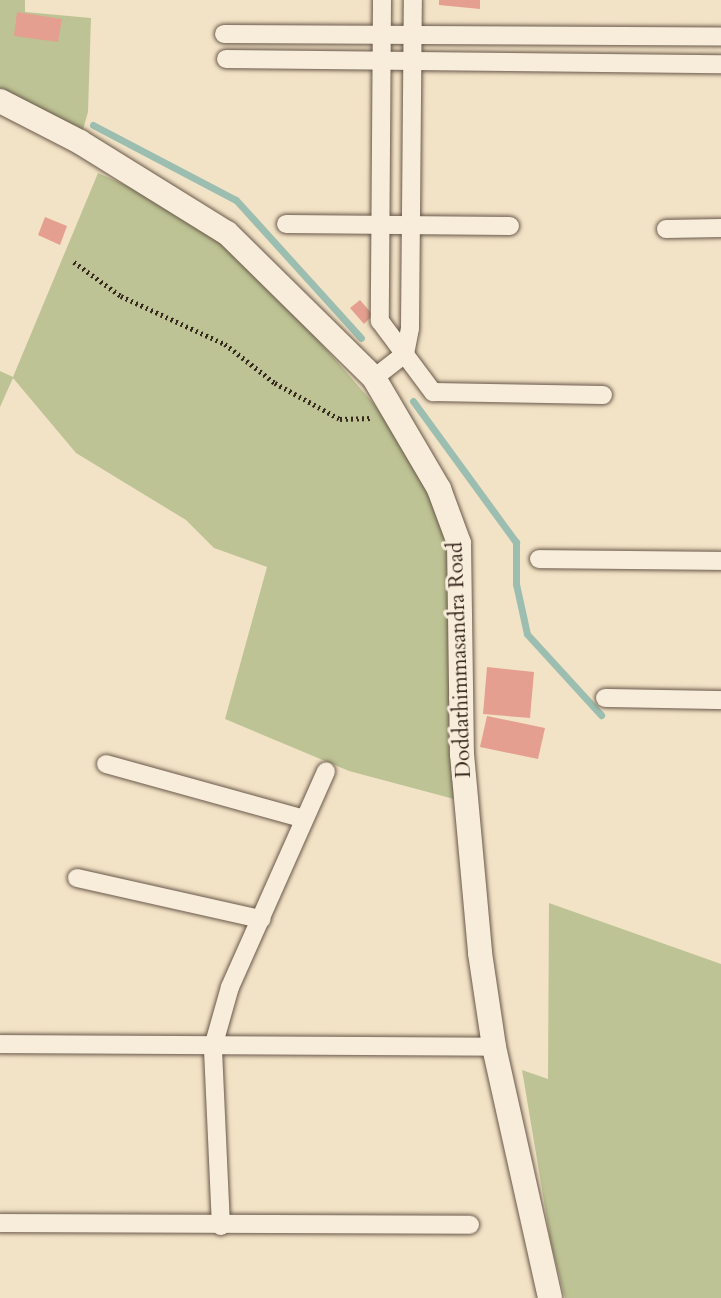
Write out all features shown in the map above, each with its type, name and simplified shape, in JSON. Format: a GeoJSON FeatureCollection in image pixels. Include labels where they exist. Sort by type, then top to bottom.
{"type":"FeatureCollection","features":[{"type":"Feature","properties":{"kind":"street"},"geometry":{"type":"LineString","coordinates":[[382,0],[380,321],[433,392],[603,395]]}},
{"type":"Feature","properties":{"kind":"street"},"geometry":{"type":"LineString","coordinates":[[374,378],[405,354],[410,328],[413,0]]}},
{"type":"Feature","properties":{"kind":"street"},"geometry":{"type":"LineString","coordinates":[[224,34],[721,37]]}},
{"type":"Feature","properties":{"kind":"street"},"geometry":{"type":"LineString","coordinates":[[226,59],[721,64]]}},
{"type":"Feature","properties":{"kind":"street","name":"Doddathimmasandra Road"},"geometry":{"type":"LineString","coordinates":[[0,101],[80,142],[227,233],[374,378],[439,489],[460,543],[462,754],[480,953],[494,1046],[550,1298]]}},
{"type":"Feature","properties":{"kind":"street"},"geometry":{"type":"LineString","coordinates":[[286,224],[510,226]]}},
{"type":"Feature","properties":{"kind":"street"},"geometry":{"type":"LineString","coordinates":[[666,229],[721,228]]}},
{"type":"Feature","properties":{"kind":"street"},"geometry":{"type":"LineString","coordinates":[[539,559],[721,561]]}},
{"type":"Feature","properties":{"kind":"street"},"geometry":{"type":"LineString","coordinates":[[605,698],[721,700]]}},
{"type":"Feature","properties":{"kind":"street"},"geometry":{"type":"LineString","coordinates":[[106,764],[304,819]]}},
{"type":"Feature","properties":{"kind":"street"},"geometry":{"type":"LineString","coordinates":[[221,1226],[213,1047],[230,986],[326,771]]}},
{"type":"Feature","properties":{"kind":"street"},"geometry":{"type":"LineString","coordinates":[[77,877],[261,919]]}},
{"type":"Feature","properties":{"kind":"street"},"geometry":{"type":"LineString","coordinates":[[0,1044],[213,1047],[494,1046]]}},
{"type":"Feature","properties":{"kind":"street"},"geometry":{"type":"LineString","coordinates":[[0,1223],[470,1225]]}},
{"type":"Feature","properties":{"kind":"path"},"geometry":{"type":"LineString","coordinates":[[74,262],[121,296],[225,344],[275,383],[340,419],[373,418],[390,408]]}},
{"type":"Feature","properties":{"kind":"green space"},"geometry":{"type":"Polygon","coordinates":[[[0,0],[25,0],[25,12],[91,18],[88,112],[82,133],[0,91],[0,0]]]}},
{"type":"Feature","properties":{"kind":"green space"},"geometry":{"type":"Polygon","coordinates":[[[98,173],[168,204],[220,238],[284,301],[374,404],[427,480],[450,552],[454,799],[349,771],[225,719],[267,567],[214,548],[186,520],[76,453],[13,378],[0,407],[0,371],[13,377],[98,173]]]}},
{"type":"Feature","properties":{"kind":"green space"},"geometry":{"type":"Polygon","coordinates":[[[549,903],[721,964],[721,1298],[565,1298],[551,1243],[522,1070],[548,1079],[549,903]]]}},
{"type":"Feature","properties":{"kind":"building"},"geometry":{"type":"Polygon","coordinates":[[[439,0],[480,0],[480,9],[439,5],[439,0]]]}},
{"type":"Feature","properties":{"kind":"building"},"geometry":{"type":"Polygon","coordinates":[[[17,12],[62,19],[58,42],[14,36],[17,12]]]}},
{"type":"Feature","properties":{"kind":"building"},"geometry":{"type":"Polygon","coordinates":[[[45,217],[67,226],[60,245],[38,235],[45,217]]]}},
{"type":"Feature","properties":{"kind":"building"},"geometry":{"type":"Polygon","coordinates":[[[360,300],[373,315],[364,324],[350,308],[360,300]]]}},
{"type":"Feature","properties":{"kind":"building"},"geometry":{"type":"Polygon","coordinates":[[[487,667],[534,672],[530,718],[483,714],[487,667]]]}},
{"type":"Feature","properties":{"kind":"building"},"geometry":{"type":"Polygon","coordinates":[[[487,716],[545,728],[538,759],[480,747],[487,716]]]}},
{"type":"Feature","properties":{"kind":"waterway"},"geometry":{"type":"LineString","coordinates":[[93,125],[236,200],[361,338]]}},
{"type":"Feature","properties":{"kind":"waterway"},"geometry":{"type":"LineString","coordinates":[[413,401],[516,542],[516,584],[527,634],[601,715]]}}]}
